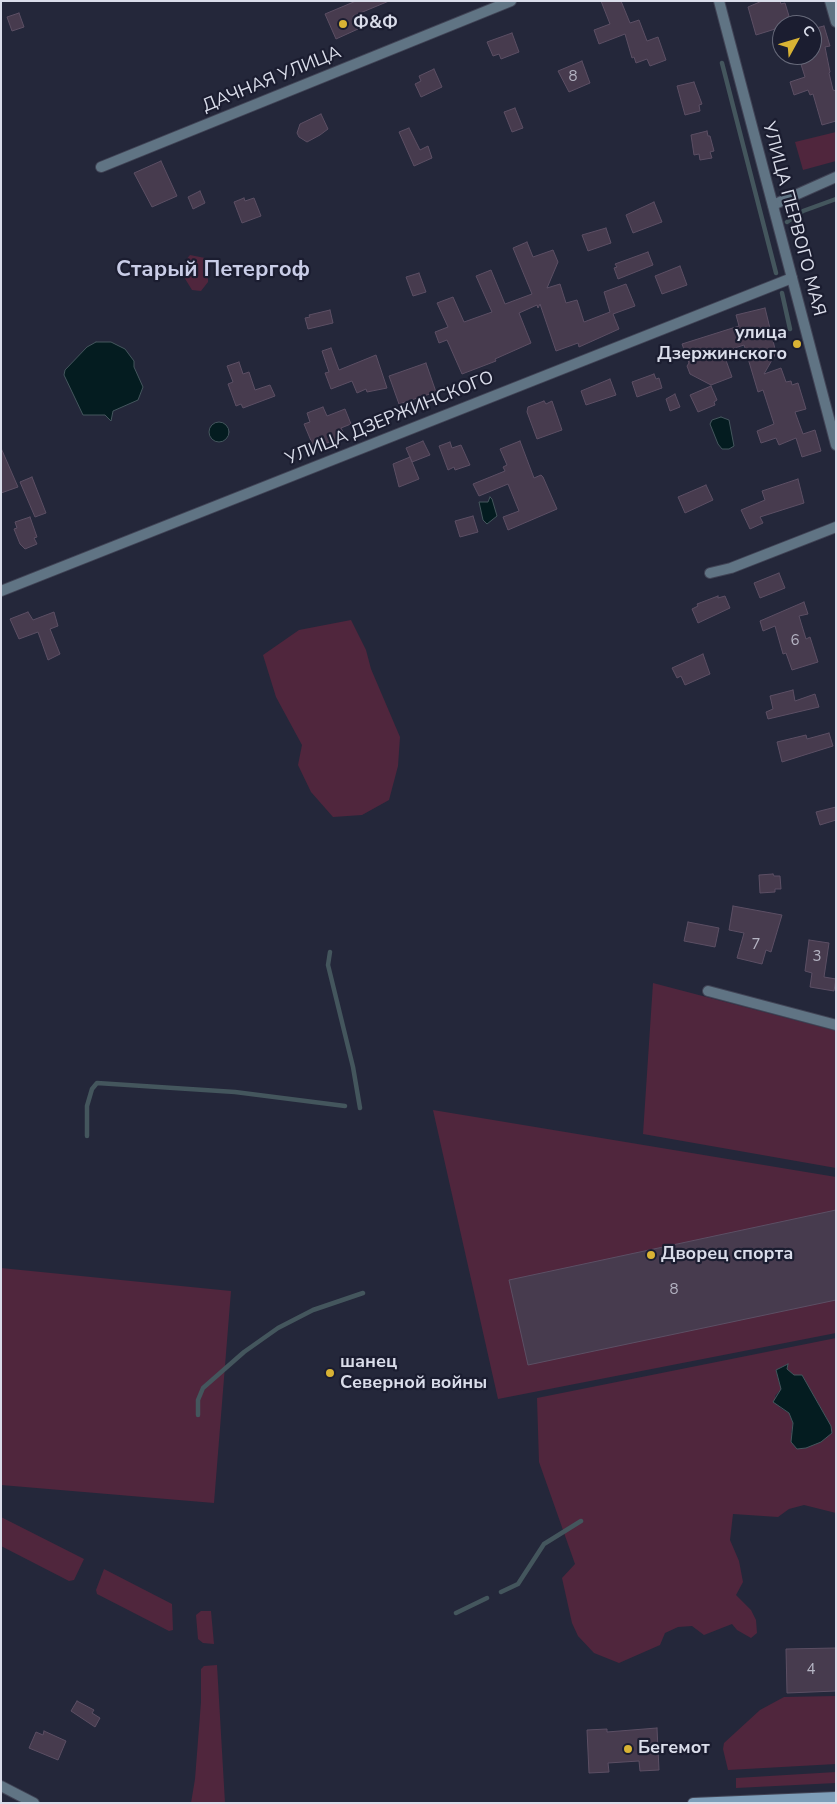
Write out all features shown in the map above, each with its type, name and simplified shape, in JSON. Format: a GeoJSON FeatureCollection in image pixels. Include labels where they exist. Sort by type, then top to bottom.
{"type":"FeatureCollection","features":[{"type":"Feature","properties":{"kind":"main road"},"geometry":{"type":"LineString","coordinates":[[693,1803],[836,1797]]}},
{"type":"Feature","properties":{"kind":"street","name":"ДАЧНАЯ УЛИЦА"},"geometry":{"type":"LineString","coordinates":[[101,167],[511,1]]}},
{"type":"Feature","properties":{"kind":"street","name":"УЛИЦА ПЕРВОГО МАЯ"},"geometry":{"type":"LineString","coordinates":[[719,1],[836,445]]}},
{"type":"Feature","properties":{"kind":"street"},"geometry":{"type":"LineString","coordinates":[[830,1],[836,22]]}},
{"type":"Feature","properties":{"kind":"street"},"geometry":{"type":"LineString","coordinates":[[773,205],[836,178]]}},
{"type":"Feature","properties":{"kind":"street","name":"УЛИЦА ДЗЕРЖИНСКОГО"},"geometry":{"type":"LineString","coordinates":[[1,591],[792,278]]}},
{"type":"Feature","properties":{"kind":"street"},"geometry":{"type":"LineString","coordinates":[[710,573],[731,568],[836,527]]}},
{"type":"Feature","properties":{"kind":"street"},"geometry":{"type":"LineString","coordinates":[[708,991],[836,1025]]}},
{"type":"Feature","properties":{"kind":"street"},"geometry":{"type":"LineString","coordinates":[[1,1786],[34,1803]]}},
{"type":"Feature","properties":{"kind":"shaded area"},"geometry":{"type":"Polygon","coordinates":[[[836,132],[836,161],[803,170],[795,142],[836,132]]]}},
{"type":"Feature","properties":{"kind":"shaded area"},"geometry":{"type":"Polygon","coordinates":[[[190,255],[205,258],[208,263],[208,282],[201,291],[192,290],[184,277],[185,261],[190,255]]]}},
{"type":"Feature","properties":{"kind":"shaded area"},"geometry":{"type":"Polygon","coordinates":[[[96,342],[111,342],[125,349],[134,361],[134,367],[143,387],[138,400],[113,411],[111,421],[105,415],[83,415],[64,375],[65,370],[87,347],[96,342]]]}},
{"type":"Feature","properties":{"kind":"shaded area"},"geometry":{"type":"Polygon","coordinates":[[[721,417],[729,420],[734,446],[729,449],[722,449],[718,444],[710,424],[712,420],[721,417]]]}},
{"type":"Feature","properties":{"kind":"shaded area"},"geometry":{"type":"Polygon","coordinates":[[[219,422],[226,425],[229,432],[226,439],[219,442],[212,439],[209,432],[212,425],[219,422]]]}},
{"type":"Feature","properties":{"kind":"shaded area"},"geometry":{"type":"Polygon","coordinates":[[[490,497],[497,516],[487,524],[483,520],[479,502],[488,502],[490,497]]]}},
{"type":"Feature","properties":{"kind":"shaded area"},"geometry":{"type":"Polygon","coordinates":[[[351,620],[366,650],[371,669],[400,737],[398,766],[389,800],[362,815],[333,817],[311,792],[298,765],[302,745],[276,697],[263,655],[299,630],[351,620]]]}},
{"type":"Feature","properties":{"kind":"shaded area"},"geometry":{"type":"Polygon","coordinates":[[[653,983],[836,1031],[836,1168],[643,1134],[653,983]]]}},
{"type":"Feature","properties":{"kind":"shaded area","name":"Дворец спорта"},"geometry":{"type":"Polygon","coordinates":[[[433,1110],[836,1177],[836,1333],[498,1399],[433,1110]]]}},
{"type":"Feature","properties":{"kind":"shaded area"},"geometry":{"type":"Polygon","coordinates":[[[1,1268],[231,1291],[214,1503],[1,1485],[1,1268]]]}},
{"type":"Feature","properties":{"kind":"shaded area"},"geometry":{"type":"Polygon","coordinates":[[[836,1338],[836,1513],[804,1505],[789,1509],[778,1517],[733,1514],[730,1540],[739,1561],[743,1582],[736,1595],[751,1610],[756,1620],[757,1633],[751,1638],[737,1630],[732,1624],[704,1635],[692,1626],[678,1627],[665,1633],[660,1645],[619,1663],[594,1653],[578,1636],[572,1623],[562,1578],[575,1564],[539,1462],[537,1398],[836,1338]],[[788,1364],[776,1370],[781,1389],[775,1396],[780,1408],[789,1413],[793,1423],[791,1433],[831,1426],[802,1375],[794,1375],[787,1369],[788,1364]]]}},
{"type":"Feature","properties":{"kind":"shaded area"},"geometry":{"type":"Polygon","coordinates":[[[788,1364],[787,1369],[794,1375],[802,1375],[831,1426],[832,1433],[821,1442],[806,1448],[797,1449],[791,1442],[793,1423],[789,1413],[773,1402],[781,1389],[776,1370],[788,1364]]]}},
{"type":"Feature","properties":{"kind":"shaded area"},"geometry":{"type":"Polygon","coordinates":[[[1,1517],[84,1559],[74,1580],[69,1581],[1,1546],[1,1517]]]}},
{"type":"Feature","properties":{"kind":"shaded area"},"geometry":{"type":"Polygon","coordinates":[[[104,1569],[172,1604],[173,1630],[169,1631],[97,1594],[96,1590],[104,1569]]]}},
{"type":"Feature","properties":{"kind":"shaded area"},"geometry":{"type":"Polygon","coordinates":[[[201,1611],[211,1611],[214,1644],[203,1643],[198,1639],[196,1615],[201,1611]]]}},
{"type":"Feature","properties":{"kind":"shaded area"},"geometry":{"type":"Polygon","coordinates":[[[217,1665],[225,1803],[191,1803],[195,1779],[201,1702],[201,1669],[204,1666],[217,1665]]]}},
{"type":"Feature","properties":{"kind":"shaded area"},"geometry":{"type":"Polygon","coordinates":[[[836,1696],[836,1764],[728,1770],[723,1749],[724,1743],[760,1710],[784,1697],[836,1696]]]}},
{"type":"Feature","properties":{"kind":"shaded area"},"geometry":{"type":"Polygon","coordinates":[[[836,1772],[836,1783],[736,1788],[736,1778],[836,1772]]]}},
{"type":"Feature","properties":{"kind":"building"},"geometry":{"type":"Polygon","coordinates":[[[356,1],[389,1],[353,16],[358,29],[336,39],[325,14],[356,1]]]}},
{"type":"Feature","properties":{"kind":"building"},"geometry":{"type":"Polygon","coordinates":[[[601,1],[621,1],[630,23],[639,20],[647,41],[658,37],[666,60],[650,66],[647,59],[636,63],[634,57],[632,58],[625,34],[599,44],[594,30],[610,24],[601,1]]]}},
{"type":"Feature","properties":{"kind":"building"},"geometry":{"type":"Polygon","coordinates":[[[762,1],[780,1],[781,4],[785,3],[789,15],[772,15],[772,30],[756,35],[748,7],[762,1]]]}},
{"type":"Feature","properties":{"kind":"building"},"geometry":{"type":"Polygon","coordinates":[[[19,13],[24,27],[12,31],[7,17],[19,13]]]}},
{"type":"Feature","properties":{"kind":"building"},"geometry":{"type":"Polygon","coordinates":[[[822,26],[824,26],[830,46],[825,47],[833,90],[836,91],[836,121],[822,125],[813,94],[810,95],[808,90],[794,95],[790,82],[805,77],[801,65],[822,65],[822,26]]]}},
{"type":"Feature","properties":{"kind":"building"},"geometry":{"type":"Polygon","coordinates":[[[512,33],[519,52],[501,59],[499,54],[493,56],[487,42],[512,33]]]}},
{"type":"Feature","properties":{"kind":"building"},"geometry":{"type":"Polygon","coordinates":[[[582,61],[590,83],[569,92],[558,71],[582,61]]]}},
{"type":"Feature","properties":{"kind":"building"},"geometry":{"type":"Polygon","coordinates":[[[434,69],[442,87],[421,97],[415,84],[421,81],[419,76],[434,69]]]}},
{"type":"Feature","properties":{"kind":"building"},"geometry":{"type":"Polygon","coordinates":[[[694,82],[702,104],[699,105],[700,111],[685,115],[677,86],[694,82]]]}},
{"type":"Feature","properties":{"kind":"building"},"geometry":{"type":"Polygon","coordinates":[[[515,108],[523,128],[512,132],[504,112],[515,108]]]}},
{"type":"Feature","properties":{"kind":"building"},"geometry":{"type":"Polygon","coordinates":[[[321,114],[328,129],[307,142],[299,137],[297,133],[300,124],[321,114]]]}},
{"type":"Feature","properties":{"kind":"building"},"geometry":{"type":"Polygon","coordinates":[[[409,128],[420,150],[428,146],[432,158],[414,166],[399,132],[409,128]]]}},
{"type":"Feature","properties":{"kind":"building"},"geometry":{"type":"Polygon","coordinates":[[[707,131],[714,151],[710,152],[712,158],[700,160],[699,154],[694,155],[691,135],[707,131]]]}},
{"type":"Feature","properties":{"kind":"building"},"geometry":{"type":"Polygon","coordinates":[[[161,161],[177,196],[152,207],[134,173],[161,161]]]}},
{"type":"Feature","properties":{"kind":"building"},"geometry":{"type":"Polygon","coordinates":[[[200,191],[205,203],[193,209],[188,197],[200,191]]]}},
{"type":"Feature","properties":{"kind":"building"},"geometry":{"type":"Polygon","coordinates":[[[244,198],[245,201],[254,198],[261,216],[242,223],[234,202],[244,198]]]}},
{"type":"Feature","properties":{"kind":"building"},"geometry":{"type":"Polygon","coordinates":[[[654,202],[662,222],[633,233],[626,215],[654,202]]]}},
{"type":"Feature","properties":{"kind":"building"},"geometry":{"type":"Polygon","coordinates":[[[606,228],[611,243],[588,251],[582,235],[606,228]]]}},
{"type":"Feature","properties":{"kind":"building"},"geometry":{"type":"Polygon","coordinates":[[[527,242],[533,257],[553,250],[558,262],[547,288],[560,284],[566,303],[577,300],[584,322],[610,312],[604,292],[626,284],[635,306],[613,314],[619,329],[579,347],[578,343],[556,351],[540,304],[538,308],[537,305],[519,313],[531,343],[495,359],[496,361],[462,374],[447,340],[439,343],[435,332],[448,327],[437,303],[453,297],[464,322],[492,312],[476,276],[491,270],[505,304],[532,294],[513,248],[527,242]]]}},
{"type":"Feature","properties":{"kind":"building"},"geometry":{"type":"Polygon","coordinates":[[[648,252],[653,265],[618,279],[614,268],[617,267],[615,264],[648,252]]]}},
{"type":"Feature","properties":{"kind":"building"},"geometry":{"type":"Polygon","coordinates":[[[680,266],[687,285],[662,294],[655,276],[680,266]]]}},
{"type":"Feature","properties":{"kind":"building"},"geometry":{"type":"Polygon","coordinates":[[[419,273],[426,292],[413,296],[406,277],[419,273]]]}},
{"type":"Feature","properties":{"kind":"building"},"geometry":{"type":"Polygon","coordinates":[[[765,308],[776,353],[764,374],[781,368],[786,382],[791,381],[792,385],[798,383],[806,409],[795,412],[803,434],[815,430],[821,451],[802,457],[796,438],[779,445],[776,438],[761,443],[757,431],[774,424],[763,390],[758,392],[744,345],[723,352],[732,377],[711,385],[690,374],[687,366],[689,363],[682,344],[739,326],[736,315],[765,308]]]}},
{"type":"Feature","properties":{"kind":"building"},"geometry":{"type":"Polygon","coordinates":[[[330,310],[333,323],[308,329],[305,318],[310,317],[309,315],[330,310]]]}},
{"type":"Feature","properties":{"kind":"building"},"geometry":{"type":"Polygon","coordinates":[[[331,348],[339,370],[376,355],[387,388],[367,392],[366,389],[357,393],[352,381],[331,389],[325,373],[329,372],[322,351],[331,348]]]}},
{"type":"Feature","properties":{"kind":"building"},"geometry":{"type":"Polygon","coordinates":[[[239,362],[243,374],[249,372],[255,390],[270,385],[275,396],[243,408],[241,404],[236,406],[228,384],[233,382],[227,366],[239,362]]]}},
{"type":"Feature","properties":{"kind":"building"},"geometry":{"type":"Polygon","coordinates":[[[426,363],[436,392],[399,404],[389,376],[426,363]]]}},
{"type":"Feature","properties":{"kind":"building"},"geometry":{"type":"Polygon","coordinates":[[[654,374],[656,379],[659,378],[662,388],[637,397],[632,382],[654,374]]]}},
{"type":"Feature","properties":{"kind":"building"},"geometry":{"type":"Polygon","coordinates":[[[610,379],[616,395],[586,405],[581,391],[610,379]]]}},
{"type":"Feature","properties":{"kind":"building"},"geometry":{"type":"Polygon","coordinates":[[[711,386],[717,400],[714,402],[715,405],[698,412],[690,395],[711,386]]]}},
{"type":"Feature","properties":{"kind":"building"},"geometry":{"type":"Polygon","coordinates":[[[675,394],[680,407],[670,411],[666,399],[675,394]]]}},
{"type":"Feature","properties":{"kind":"building"},"geometry":{"type":"Polygon","coordinates":[[[544,401],[546,404],[552,401],[562,430],[537,439],[527,412],[528,407],[544,401]]]}},
{"type":"Feature","properties":{"kind":"building"},"geometry":{"type":"Polygon","coordinates":[[[323,407],[327,416],[345,409],[351,424],[341,428],[345,436],[314,448],[304,424],[310,422],[307,413],[323,407]]]}},
{"type":"Feature","properties":{"kind":"building"},"geometry":{"type":"Polygon","coordinates":[[[423,441],[430,455],[412,462],[406,448],[423,441]]]}},
{"type":"Feature","properties":{"kind":"building"},"geometry":{"type":"Polygon","coordinates":[[[520,441],[534,478],[541,475],[543,477],[557,509],[508,530],[503,517],[519,511],[508,484],[479,496],[473,484],[505,471],[503,467],[507,465],[500,449],[520,441]]]}},
{"type":"Feature","properties":{"kind":"building"},"geometry":{"type":"Polygon","coordinates":[[[450,442],[452,448],[461,445],[470,465],[455,470],[454,467],[448,470],[439,446],[450,442]]]}},
{"type":"Feature","properties":{"kind":"building"},"geometry":{"type":"Polygon","coordinates":[[[1,448],[18,487],[1,493],[1,448]]]}},
{"type":"Feature","properties":{"kind":"building"},"geometry":{"type":"Polygon","coordinates":[[[410,457],[419,479],[399,487],[393,464],[410,457]]]}},
{"type":"Feature","properties":{"kind":"building"},"geometry":{"type":"Polygon","coordinates":[[[32,477],[46,513],[35,517],[20,482],[32,477]]]}},
{"type":"Feature","properties":{"kind":"building"},"geometry":{"type":"Polygon","coordinates":[[[798,479],[804,503],[760,517],[763,523],[750,529],[741,510],[765,500],[762,491],[798,479]]]}},
{"type":"Feature","properties":{"kind":"building"},"geometry":{"type":"Polygon","coordinates":[[[706,485],[713,500],[685,513],[678,497],[706,485]]]}},
{"type":"Feature","properties":{"kind":"building"},"geometry":{"type":"Polygon","coordinates":[[[473,516],[478,532],[460,537],[455,521],[473,516]]]}},
{"type":"Feature","properties":{"kind":"building"},"geometry":{"type":"Polygon","coordinates":[[[30,517],[37,537],[34,538],[37,544],[25,549],[20,544],[14,529],[17,528],[15,522],[30,517]]]}},
{"type":"Feature","properties":{"kind":"building"},"geometry":{"type":"Polygon","coordinates":[[[779,573],[785,588],[760,598],[754,583],[779,573]]]}},
{"type":"Feature","properties":{"kind":"building"},"geometry":{"type":"Polygon","coordinates":[[[718,596],[718,598],[725,596],[730,608],[698,623],[692,609],[698,606],[697,604],[718,596]]]}},
{"type":"Feature","properties":{"kind":"building"},"geometry":{"type":"Polygon","coordinates":[[[804,602],[808,614],[799,616],[806,639],[810,637],[818,662],[792,670],[786,653],[783,654],[775,626],[763,631],[760,621],[804,602]]]}},
{"type":"Feature","properties":{"kind":"building"},"geometry":{"type":"Polygon","coordinates":[[[28,612],[33,620],[54,612],[58,626],[50,629],[60,654],[48,660],[38,632],[19,639],[10,619],[28,612]]]}},
{"type":"Feature","properties":{"kind":"building"},"geometry":{"type":"Polygon","coordinates":[[[703,654],[710,674],[685,685],[681,676],[677,678],[672,668],[703,654]]]}},
{"type":"Feature","properties":{"kind":"building"},"geometry":{"type":"Polygon","coordinates":[[[793,690],[795,701],[815,694],[819,707],[768,719],[766,712],[773,709],[770,696],[793,690]]]}},
{"type":"Feature","properties":{"kind":"building"},"geometry":{"type":"Polygon","coordinates":[[[829,733],[833,746],[782,762],[777,742],[806,735],[807,739],[829,733]]]}},
{"type":"Feature","properties":{"kind":"building"},"geometry":{"type":"Polygon","coordinates":[[[836,807],[836,820],[820,825],[816,812],[836,807]]]}},
{"type":"Feature","properties":{"kind":"building"},"geometry":{"type":"Polygon","coordinates":[[[773,874],[774,876],[780,876],[781,889],[775,889],[775,892],[760,893],[759,875],[773,874]]]}},
{"type":"Feature","properties":{"kind":"building"},"geometry":{"type":"Polygon","coordinates":[[[733,906],[782,915],[771,952],[766,950],[762,964],[737,958],[744,933],[729,930],[733,906]]]}},
{"type":"Feature","properties":{"kind":"building"},"geometry":{"type":"Polygon","coordinates":[[[688,922],[719,928],[715,947],[684,941],[688,922]]]}},
{"type":"Feature","properties":{"kind":"building"},"geometry":{"type":"Polygon","coordinates":[[[809,940],[829,943],[824,977],[836,979],[834,991],[810,987],[812,973],[805,971],[809,940]]]}},
{"type":"Feature","properties":{"kind":"building"},"geometry":{"type":"Polygon","coordinates":[[[836,1210],[836,1300],[528,1365],[509,1280],[836,1210]]]}},
{"type":"Feature","properties":{"kind":"building"},"geometry":{"type":"Polygon","coordinates":[[[836,1648],[836,1691],[787,1693],[786,1649],[836,1648]]]}},
{"type":"Feature","properties":{"kind":"building"},"geometry":{"type":"Polygon","coordinates":[[[77,1701],[94,1710],[92,1713],[100,1718],[95,1727],[71,1711],[77,1701]]]}},
{"type":"Feature","properties":{"kind":"building"},"geometry":{"type":"Polygon","coordinates":[[[657,1728],[659,1770],[640,1771],[639,1761],[608,1763],[609,1772],[589,1773],[587,1730],[607,1729],[607,1732],[657,1728]]]}},
{"type":"Feature","properties":{"kind":"building"},"geometry":{"type":"Polygon","coordinates":[[[44,1731],[66,1741],[58,1760],[29,1748],[36,1732],[43,1735],[44,1731]]]}},
{"type":"Feature","properties":{"kind":"waterway"},"geometry":{"type":"LineString","coordinates":[[722,63],[776,273]]}},
{"type":"Feature","properties":{"kind":"waterway"},"geometry":{"type":"LineString","coordinates":[[787,222],[803,211],[836,199]]}},
{"type":"Feature","properties":{"kind":"waterway"},"geometry":{"type":"LineString","coordinates":[[782,293],[790,329]]}},
{"type":"Feature","properties":{"kind":"waterway"},"geometry":{"type":"LineString","coordinates":[[330,952],[328,965],[353,1067],[360,1108]]}},
{"type":"Feature","properties":{"kind":"waterway"},"geometry":{"type":"LineString","coordinates":[[87,1136],[87,1106],[92,1089],[97,1083],[235,1092],[345,1106]]}},
{"type":"Feature","properties":{"kind":"waterway"},"geometry":{"type":"LineString","coordinates":[[198,1415],[198,1400],[203,1388],[244,1352],[278,1328],[313,1310],[363,1293]]}},
{"type":"Feature","properties":{"kind":"waterway"},"geometry":{"type":"LineString","coordinates":[[501,1592],[518,1584],[544,1544],[581,1521]]}},
{"type":"Feature","properties":{"kind":"waterway"},"geometry":{"type":"LineString","coordinates":[[456,1613],[487,1598]]}},
{"type":"Feature","properties":{"kind":"place","name":"Ф&Ф"},"geometry":{"type":"Point","coordinates":[343,24]}},
{"type":"Feature","properties":{"kind":"place","name":"улица Дзержинского"},"geometry":{"type":"Point","coordinates":[797,344]}},
{"type":"Feature","properties":{"kind":"place","name":"Дворец спорта"},"geometry":{"type":"Point","coordinates":[651,1255]}},
{"type":"Feature","properties":{"kind":"place","name":"шанец Северной войны"},"geometry":{"type":"Point","coordinates":[330,1373]}},
{"type":"Feature","properties":{"kind":"place","name":"Бегемот"},"geometry":{"type":"Point","coordinates":[628,1749]}},
{"type":"Feature","properties":{"kind":"district","name":"Старый Петергоф"},"geometry":{"type":"Point","coordinates":[213,271]}}]}
